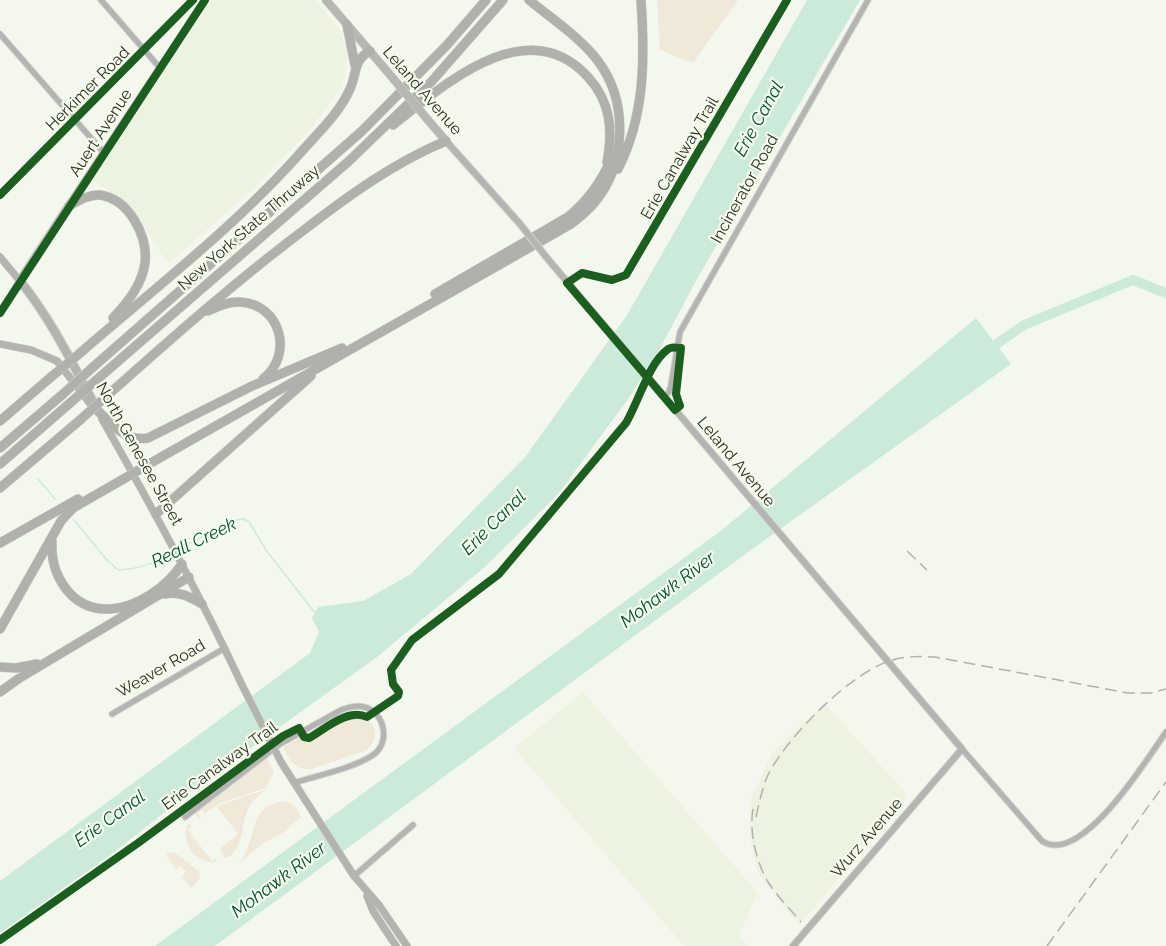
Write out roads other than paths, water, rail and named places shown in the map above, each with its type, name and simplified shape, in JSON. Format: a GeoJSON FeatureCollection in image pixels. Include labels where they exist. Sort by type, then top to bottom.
{"type":"FeatureCollection","features":[{"type":"Feature","properties":{"kind":"highway","name":"New York State Thruway"},"geometry":{"type":"LineString","coordinates":[[0,448],[362,131],[447,45],[486,0]]}},
{"type":"Feature","properties":{"kind":"highway","name":"New York State Thruway"},"geometry":{"type":"LineString","coordinates":[[0,464],[350,161],[432,81],[503,0]]}},
{"type":"Feature","properties":{"kind":"highway"},"geometry":{"type":"LineString","coordinates":[[604,188],[613,179],[636,122],[644,65],[641,0]]}},
{"type":"Feature","properties":{"kind":"highway"},"geometry":{"type":"LineString","coordinates":[[0,543],[147,463],[571,224],[596,201],[613,171],[620,136],[619,114],[609,78],[587,48],[527,1]]}},
{"type":"Feature","properties":{"kind":"highway"},"geometry":{"type":"LineString","coordinates":[[147,463],[567,217],[582,205],[604,174],[616,139],[609,90],[601,73],[588,56],[527,1]]}},
{"type":"Feature","properties":{"kind":"highway"},"geometry":{"type":"LineString","coordinates":[[347,25],[355,67]]}},
{"type":"Feature","properties":{"kind":"highway"},"geometry":{"type":"LineString","coordinates":[[350,161],[458,76],[502,54],[526,50],[553,54],[568,61],[583,72],[604,101],[611,128],[611,144],[604,174]]}},
{"type":"Feature","properties":{"kind":"highway"},"geometry":{"type":"LineString","coordinates":[[0,421],[190,258],[286,169],[346,97],[360,56],[370,51]]}},
{"type":"Feature","properties":{"kind":"highway"},"geometry":{"type":"LineString","coordinates":[[0,488],[261,263],[361,189],[446,141]]}},
{"type":"Feature","properties":{"kind":"highway"},"geometry":{"type":"LineString","coordinates":[[69,206],[93,195],[109,198],[129,213],[138,225],[143,239],[145,264],[136,288],[91,343]]}},
{"type":"Feature","properties":{"kind":"highway","name":"Auert Avenue"},"geometry":{"type":"LineString","coordinates":[[20,281],[69,206]]}},
{"type":"Feature","properties":{"kind":"highway","name":"North Genesee Street"},"geometry":{"type":"LineString","coordinates":[[20,281],[64,347],[100,416]]}},
{"type":"Feature","properties":{"kind":"highway"},"geometry":{"type":"LineString","coordinates":[[198,316],[218,306],[242,302],[263,309],[271,316],[281,338],[281,347],[272,371],[252,386]]}},
{"type":"Feature","properties":{"kind":"highway"},"geometry":{"type":"LineString","coordinates":[[100,416],[122,434],[139,440],[158,434],[252,386],[345,347]]}},
{"type":"Feature","properties":{"kind":"highway"},"geometry":{"type":"LineString","coordinates":[[156,514],[334,358]]}},
{"type":"Feature","properties":{"kind":"highway"},"geometry":{"type":"LineString","coordinates":[[0,629],[62,520],[73,508],[118,479]]}},
{"type":"Feature","properties":{"kind":"highway"},"geometry":{"type":"LineString","coordinates":[[52,537],[52,562],[62,585],[76,599],[97,608],[124,607],[152,593],[166,585],[180,561]]}},
{"type":"Feature","properties":{"kind":"highway"},"geometry":{"type":"LineString","coordinates":[[0,692],[189,577]]}},
{"type":"Feature","properties":{"kind":"highway"},"geometry":{"type":"LineString","coordinates":[[162,594],[182,593],[202,604]]}},
{"type":"Feature","properties":{"kind":"highway"},"geometry":{"type":"LineString","coordinates":[[0,667],[16,668],[51,660]]}},
{"type":"Feature","properties":{"kind":"main road","name":"Herkimer Road"},"geometry":{"type":"LineString","coordinates":[[0,195],[193,0]]}},
{"type":"Feature","properties":{"kind":"main road","name":"Auert Avenue"},"geometry":{"type":"LineString","coordinates":[[69,206],[205,0]]}},
{"type":"Feature","properties":{"kind":"main road","name":"Leland Avenue"},"geometry":{"type":"LineString","coordinates":[[326,0],[446,141]]}},
{"type":"Feature","properties":{"kind":"main road","name":"North Genesee Street"},"geometry":{"type":"LineString","coordinates":[[0,257],[20,281]]}},
{"type":"Feature","properties":{"kind":"main road"},"geometry":{"type":"LineString","coordinates":[[0,313],[20,281]]}},
{"type":"Feature","properties":{"kind":"main road"},"geometry":{"type":"LineString","coordinates":[[0,344],[31,350],[57,361],[100,416]]}},
{"type":"Feature","properties":{"kind":"main road","name":"North Genesee Street"},"geometry":{"type":"LineString","coordinates":[[100,416],[171,542],[281,762],[354,876],[379,905],[407,946]]}},
{"type":"Feature","properties":{"kind":"main road","name":"North Genesee Street"},"geometry":{"type":"LineString","coordinates":[[365,891],[373,911],[396,946]]}},
{"type":"Feature","properties":{"kind":"street"},"geometry":{"type":"LineString","coordinates":[[101,0],[160,68]]}},
{"type":"Feature","properties":{"kind":"street","name":"Incinerator Road"},"geometry":{"type":"LineString","coordinates":[[664,397],[671,385],[680,332],[868,0]]}},
{"type":"Feature","properties":{"kind":"street"},"geometry":{"type":"LineString","coordinates":[[0,34],[105,153]]}},
{"type":"Feature","properties":{"kind":"street","name":"Leland Avenue"},"geometry":{"type":"LineString","coordinates":[[446,141],[520,224],[781,537],[962,749]]}},
{"type":"Feature","properties":{"kind":"street","name":"Weaver Road"},"geometry":{"type":"LineString","coordinates":[[112,714],[225,648]]}},
{"type":"Feature","properties":{"kind":"street"},"geometry":{"type":"LineString","coordinates":[[185,817],[280,744],[341,710],[351,706],[362,706],[378,716],[384,729],[382,746],[373,756],[294,783]]}},
{"type":"Feature","properties":{"kind":"street"},"geometry":{"type":"LineString","coordinates":[[962,749],[1042,841],[1054,846],[1068,843],[1092,826],[1109,810],[1166,732]]}},
{"type":"Feature","properties":{"kind":"street","name":"Wurz Avenue"},"geometry":{"type":"LineString","coordinates":[[793,946],[962,749]]}},
{"type":"Feature","properties":{"kind":"street"},"geometry":{"type":"LineString","coordinates":[[354,876],[413,825]]}},
{"type":"Feature","properties":{"kind":"water","name":"Erie Canal"},"geometry":{"type":"Polygon","coordinates":[[[807,0],[860,0],[697,279],[656,356],[628,399],[559,493],[487,565],[377,657],[198,786],[113,853],[0,933],[0,881],[310,653],[319,632],[312,618],[318,607],[363,601],[411,574],[526,456],[627,315],[807,0]]]}},
{"type":"Feature","properties":{"kind":"water"},"geometry":{"type":"Polygon","coordinates":[[[976,318],[1011,364],[748,552],[215,946],[155,946],[722,530],[976,318]]]}},
{"type":"Feature","properties":{"kind":"waterway","name":"Mohawk River"},"geometry":{"type":"LineString","coordinates":[[985,352],[1024,325],[1133,280],[1166,293]]}},
{"type":"Feature","properties":{"kind":"waterway","name":"Reall Creek"},"geometry":{"type":"LineString","coordinates":[[38,479],[55,499]]}},
{"type":"Feature","properties":{"kind":"waterway","name":"Reall Creek"},"geometry":{"type":"LineString","coordinates":[[177,550],[233,520],[243,519],[249,522],[266,550],[315,613]]}},
{"type":"Feature","properties":{"kind":"waterway","name":"Reall Creek"},"geometry":{"type":"LineString","coordinates":[[74,520],[118,570],[146,565],[172,553]]}},
{"type":"Feature","properties":{"kind":"railway"},"geometry":{"type":"LineString","coordinates":[[907,551],[927,570]]}},
{"type":"Feature","properties":{"kind":"railway"},"geometry":{"type":"LineString","coordinates":[[756,817],[767,777],[803,727],[819,710],[855,680],[889,661],[900,658],[935,657],[1128,693],[1151,693],[1166,689]]}},
{"type":"Feature","properties":{"kind":"railway"},"geometry":{"type":"LineString","coordinates":[[1047,946],[1166,782]]}},
{"type":"Feature","properties":{"kind":"railway"},"geometry":{"type":"LineString","coordinates":[[753,809],[753,837],[764,874],[775,892],[801,922]]}}]}
